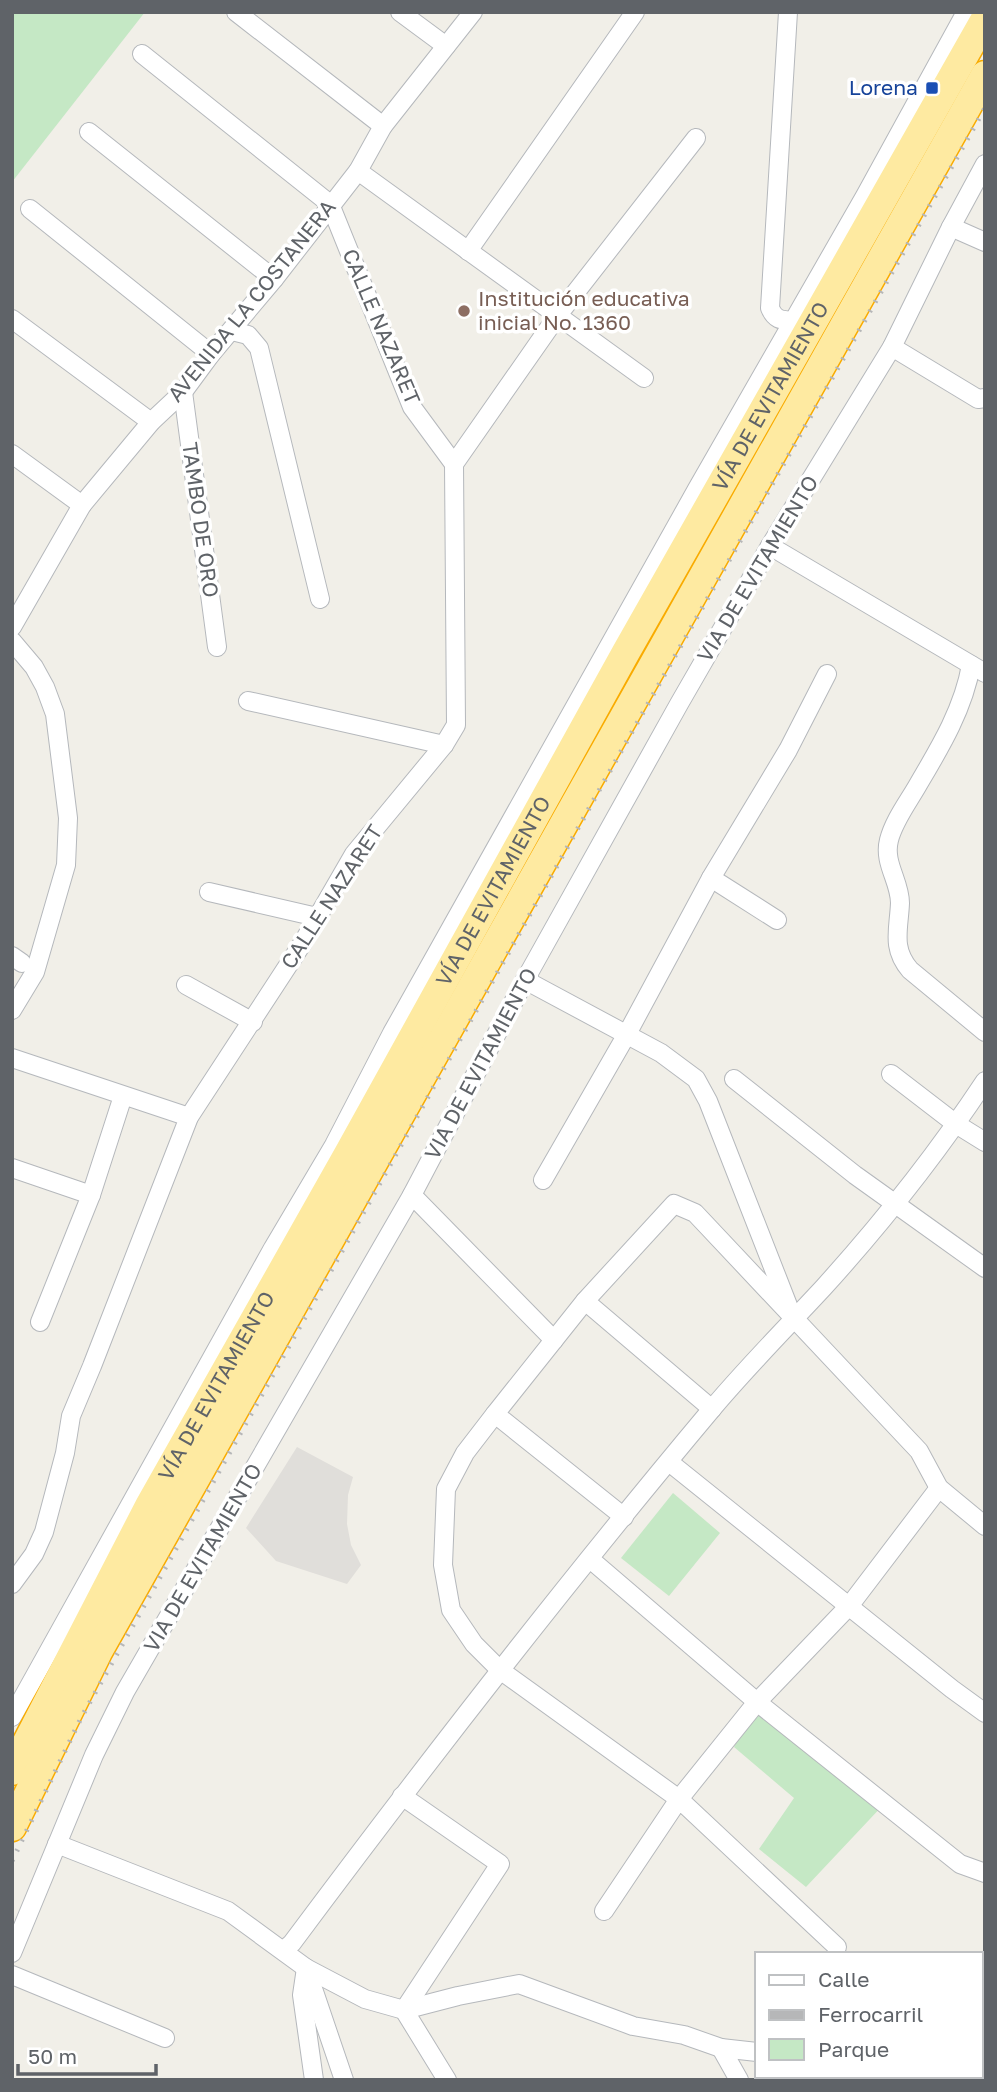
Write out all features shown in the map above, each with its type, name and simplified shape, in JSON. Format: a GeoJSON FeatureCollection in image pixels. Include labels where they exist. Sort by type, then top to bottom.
{"type":"FeatureCollection","features":[{"type":"Feature","properties":{"kind":"highway","name":"VÍA DE EVITAMIENTO"},"geometry":{"type":"LineString","coordinates":[[12,1771],[149,1506],[619,664],[985,19]]}},
{"type":"Feature","properties":{"kind":"highway","name":"VÍA DE EVITAMIENTO"},"geometry":{"type":"LineString","coordinates":[[12,1827],[104,1640],[985,75]]}},
{"type":"Feature","properties":{"kind":"street"},"geometry":{"type":"LineString","coordinates":[[236,12],[383,127]]}},
{"type":"Feature","properties":{"kind":"street"},"geometry":{"type":"LineString","coordinates":[[400,12],[446,46]]}},
{"type":"Feature","properties":{"kind":"street","name":"AVENIDA LA COSTANERA"},"geometry":{"type":"LineString","coordinates":[[12,627],[82,505],[151,422],[183,392],[274,279],[358,171],[383,127],[472,12]]}},
{"type":"Feature","properties":{"kind":"street"},"geometry":{"type":"LineString","coordinates":[[468,251],[635,12]]}},
{"type":"Feature","properties":{"kind":"street"},"geometry":{"type":"LineString","coordinates":[[788,12],[770,308],[778,320],[793,321]]}},
{"type":"Feature","properties":{"kind":"street"},"geometry":{"type":"LineString","coordinates":[[12,1717],[334,1145],[392,1033],[966,12]]}},
{"type":"Feature","properties":{"kind":"street"},"geometry":{"type":"LineString","coordinates":[[142,54],[330,204]]}},
{"type":"Feature","properties":{"kind":"street"},"geometry":{"type":"LineString","coordinates":[[89,132],[274,279]]}},
{"type":"Feature","properties":{"kind":"street"},"geometry":{"type":"LineString","coordinates":[[454,464],[558,315],[696,138]]}},
{"type":"Feature","properties":{"kind":"street","name":"VIA DE EVITAMIENTO"},"geometry":{"type":"LineString","coordinates":[[12,1953],[94,1755],[125,1692],[412,1195],[525,980],[770,546],[892,347],[951,226],[985,164]]}},
{"type":"Feature","properties":{"kind":"street"},"geometry":{"type":"LineString","coordinates":[[358,171],[644,378]]}},
{"type":"Feature","properties":{"kind":"street","name":"CALLE NAZARET"},"geometry":{"type":"LineString","coordinates":[[12,1584],[34,1554],[44,1532],[65,1454],[75,1402],[107,1328],[189,1117],[253,1022],[354,854],[443,745],[456,725],[454,464],[412,407],[330,204]]}},
{"type":"Feature","properties":{"kind":"street"},"geometry":{"type":"LineString","coordinates":[[30,209],[211,354]]}},
{"type":"Feature","properties":{"kind":"street"},"geometry":{"type":"LineString","coordinates":[[951,226],[985,242]]}},
{"type":"Feature","properties":{"kind":"street"},"geometry":{"type":"LineString","coordinates":[[12,319],[151,422]]}},
{"type":"Feature","properties":{"kind":"street"},"geometry":{"type":"LineString","coordinates":[[232,331],[248,335],[259,348],[320,599]]}},
{"type":"Feature","properties":{"kind":"street"},"geometry":{"type":"LineString","coordinates":[[892,347],[978,399],[985,398]]}},
{"type":"Feature","properties":{"kind":"street","name":"TAMBO DE ORO"},"geometry":{"type":"LineString","coordinates":[[183,392],[216,647]]}},
{"type":"Feature","properties":{"kind":"street"},"geometry":{"type":"LineString","coordinates":[[12,454],[82,505]]}},
{"type":"Feature","properties":{"kind":"street"},"geometry":{"type":"LineString","coordinates":[[770,546],[978,669],[895,825],[889,841],[888,857],[900,898],[897,940],[900,959],[985,1032]]}},
{"type":"Feature","properties":{"kind":"street"},"geometry":{"type":"LineString","coordinates":[[12,641],[34,667],[55,714],[68,818],[66,865],[35,972],[12,1010]]}},
{"type":"Feature","properties":{"kind":"street"},"geometry":{"type":"LineString","coordinates":[[543,1180],[628,1034],[710,878],[788,750],[827,674]]}},
{"type":"Feature","properties":{"kind":"street"},"geometry":{"type":"LineString","coordinates":[[248,701],[443,745]]}},
{"type":"Feature","properties":{"kind":"street"},"geometry":{"type":"LineString","coordinates":[[710,878],[777,920]]}},
{"type":"Feature","properties":{"kind":"street"},"geometry":{"type":"LineString","coordinates":[[209,892],[317,917]]}},
{"type":"Feature","properties":{"kind":"street"},"geometry":{"type":"LineString","coordinates":[[525,980],[661,1053],[696,1079],[708,1101],[793,1318]]}},
{"type":"Feature","properties":{"kind":"street"},"geometry":{"type":"LineString","coordinates":[[186,985],[253,1022]]}},
{"type":"Feature","properties":{"kind":"street"},"geometry":{"type":"LineString","coordinates":[[12,1058],[189,1117]]}},
{"type":"Feature","properties":{"kind":"street"},"geometry":{"type":"LineString","coordinates":[[891,1074],[956,1125],[985,1142]]}},
{"type":"Feature","properties":{"kind":"street"},"geometry":{"type":"LineString","coordinates":[[734,1079],[894,1203],[985,1268]]}},
{"type":"Feature","properties":{"kind":"street"},"geometry":{"type":"LineString","coordinates":[[284,1950],[500,1670],[712,1409],[824,1286],[894,1203],[956,1125],[985,1081]]}},
{"type":"Feature","properties":{"kind":"street"},"geometry":{"type":"LineString","coordinates":[[40,1322],[91,1195],[123,1096]]}},
{"type":"Feature","properties":{"kind":"street"},"geometry":{"type":"LineString","coordinates":[[12,1168],[91,1195]]}},
{"type":"Feature","properties":{"kind":"street"},"geometry":{"type":"LineString","coordinates":[[412,1195],[554,1340]]}},
{"type":"Feature","properties":{"kind":"street"},"geometry":{"type":"LineString","coordinates":[[837,1947],[679,1799],[500,1670],[474,1644],[451,1610],[443,1565],[446,1489],[465,1453],[585,1301],[674,1204],[695,1213],[919,1451],[939,1488],[985,1526]]}},
{"type":"Feature","properties":{"kind":"street"},"geometry":{"type":"LineString","coordinates":[[585,1301],[712,1409]]}},
{"type":"Feature","properties":{"kind":"street"},"geometry":{"type":"LineString","coordinates":[[495,1414],[624,1517]]}},
{"type":"Feature","properties":{"kind":"street"},"geometry":{"type":"LineString","coordinates":[[669,1462],[850,1605],[951,1689],[985,1713]]}},
{"type":"Feature","properties":{"kind":"street"},"geometry":{"type":"LineString","coordinates":[[604,1911],[679,1799],[757,1702],[850,1605],[939,1488]]}},
{"type":"Feature","properties":{"kind":"street"},"geometry":{"type":"LineString","coordinates":[[590,1559],[757,1702],[960,1864],[985,1873]]}},
{"type":"Feature","properties":{"kind":"street"},"geometry":{"type":"LineString","coordinates":[[402,1796],[500,1864],[404,2010]]}},
{"type":"Feature","properties":{"kind":"street"},"geometry":{"type":"LineString","coordinates":[[57,1844],[228,1911],[306,1968],[365,1999],[404,2010],[519,1984],[633,2026],[684,2035],[721,2048],[755,2052]]}},
{"type":"Feature","properties":{"kind":"street"},"geometry":{"type":"LineString","coordinates":[[306,1968],[302,1995],[314,2080]]}},
{"type":"Feature","properties":{"kind":"street"},"geometry":{"type":"LineString","coordinates":[[306,1968],[344,2080]]}},
{"type":"Feature","properties":{"kind":"street"},"geometry":{"type":"LineString","coordinates":[[12,1975],[165,2038]]}},
{"type":"Feature","properties":{"kind":"street"},"geometry":{"type":"LineString","coordinates":[[404,2010],[447,2080]]}},
{"type":"Feature","properties":{"kind":"street"},"geometry":{"type":"LineString","coordinates":[[721,2048],[739,2080]]}},
{"type":"Feature","properties":{"kind":"shaded area"},"geometry":{"type":"Polygon","coordinates":[[[297,1447],[353,1477],[348,1495],[347,1524],[351,1545],[361,1565],[347,1584],[276,1561],[246,1528],[297,1447]]]}},
{"type":"Feature","properties":{"kind":"green space"},"geometry":{"type":"Polygon","coordinates":[[[12,12],[145,12],[12,182],[12,12]]]}},
{"type":"Feature","properties":{"kind":"green space"},"geometry":{"type":"Polygon","coordinates":[[[673,1493],[720,1533],[669,1596],[621,1558],[673,1493]]]}},
{"type":"Feature","properties":{"kind":"green space"},"geometry":{"type":"Polygon","coordinates":[[[757,1702],[885,1803],[806,1887],[759,1849],[794,1798],[734,1747],[757,1702]]]}},
{"type":"Feature","properties":{"kind":"railway"},"geometry":{"type":"LineString","coordinates":[[12,1861],[81,1718],[606,778],[985,108]]}},
{"type":"Feature","properties":{"kind":"place","name":"Lorena"},"geometry":{"type":"Point","coordinates":[932,88]}},
{"type":"Feature","properties":{"kind":"place","name":"Institución educativa inicial No. 1360"},"geometry":{"type":"Point","coordinates":[464,311]}}]}
